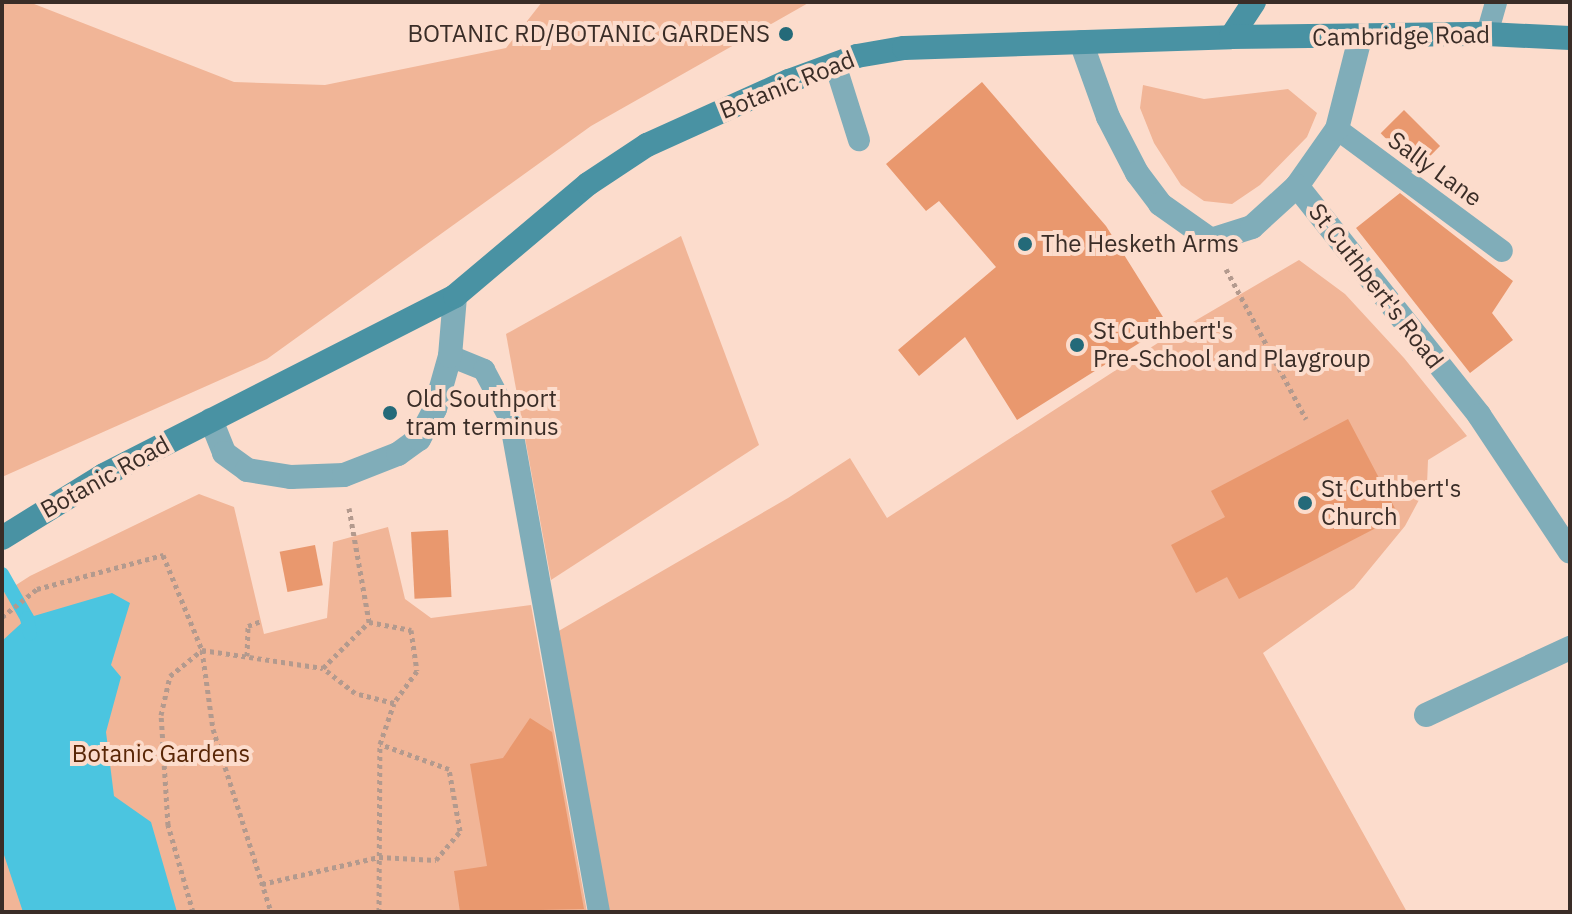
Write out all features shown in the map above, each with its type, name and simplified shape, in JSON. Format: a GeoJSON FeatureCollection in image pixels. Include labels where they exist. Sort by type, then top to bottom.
{"type":"FeatureCollection","features":[{"type":"Feature","properties":{"kind":"main road"},"geometry":{"type":"LineString","coordinates":[[1231,37],[1254,2]]}},
{"type":"Feature","properties":{"kind":"main road","name":"Cambridge Road"},"geometry":{"type":"LineString","coordinates":[[1231,37],[1360,38],[1487,34],[1570,38]]}},
{"type":"Feature","properties":{"kind":"main road","name":"Botanic Road"},"geometry":{"type":"LineString","coordinates":[[2,538],[28,519],[211,420],[455,296],[588,184],[647,145],[835,64],[857,56],[904,48],[1231,37]]}},
{"type":"Feature","properties":{"kind":"street"},"geometry":{"type":"LineString","coordinates":[[1297,186],[1337,129],[1360,38]]}},
{"type":"Feature","properties":{"kind":"street"},"geometry":{"type":"LineString","coordinates":[[1081,42],[1108,117],[1137,173],[1160,204],[1211,240]]}},
{"type":"Feature","properties":{"kind":"street","name":"St Cuthbert's Road"},"geometry":{"type":"LineString","coordinates":[[1211,240],[1252,227],[1297,186],[1479,415],[1570,552]]}},
{"type":"Feature","properties":{"kind":"street"},"geometry":{"type":"LineString","coordinates":[[211,420],[224,453],[247,470],[291,477],[344,475],[367,469],[419,439],[435,409],[450,356],[455,296]]}},
{"type":"Feature","properties":{"kind":"street"},"geometry":{"type":"LineString","coordinates":[[1426,715],[1570,648]]}},
{"type":"Feature","properties":{"kind":"lane"},"geometry":{"type":"LineString","coordinates":[[1487,34],[1496,2]]}},
{"type":"Feature","properties":{"kind":"lane"},"geometry":{"type":"LineString","coordinates":[[835,64],[859,140]]}},
{"type":"Feature","properties":{"kind":"lane","name":"Sally Lane"},"geometry":{"type":"LineString","coordinates":[[1337,129],[1502,251]]}},
{"type":"Feature","properties":{"kind":"lane"},"geometry":{"type":"LineString","coordinates":[[450,356],[484,370],[510,419],[599,912]]}},
{"type":"Feature","properties":{"kind":"path"},"geometry":{"type":"LineString","coordinates":[[1211,240],[1306,419]]}},
{"type":"Feature","properties":{"kind":"path"},"geometry":{"type":"LineString","coordinates":[[344,475],[369,622]]}},
{"type":"Feature","properties":{"kind":"path"},"geometry":{"type":"LineString","coordinates":[[2,617],[37,589],[163,555],[202,650],[213,729],[271,912]]}},
{"type":"Feature","properties":{"kind":"path"},"geometry":{"type":"LineString","coordinates":[[247,656],[248,626],[261,621]]}},
{"type":"Feature","properties":{"kind":"path"},"geometry":{"type":"LineString","coordinates":[[323,668],[369,622]]}},
{"type":"Feature","properties":{"kind":"path"},"geometry":{"type":"LineString","coordinates":[[369,622],[411,630],[417,671],[394,703],[380,744],[379,912]]}},
{"type":"Feature","properties":{"kind":"path"},"geometry":{"type":"LineString","coordinates":[[193,912],[168,825],[161,715],[170,676],[202,650],[323,668],[355,693],[394,703]]}},
{"type":"Feature","properties":{"kind":"path"},"geometry":{"type":"LineString","coordinates":[[262,884],[379,857],[436,860],[460,831],[449,769],[380,744]]}},
{"type":"Feature","properties":{"kind":"green space"},"geometry":{"type":"Polygon","coordinates":[[[2,2],[29,2],[234,82],[325,85],[506,48],[542,2],[810,2],[591,126],[267,359],[2,477],[2,2]]]}},
{"type":"Feature","properties":{"kind":"green space"},"geometry":{"type":"Polygon","coordinates":[[[1143,85],[1204,99],[1288,89],[1317,113],[1307,137],[1260,185],[1232,204],[1204,201],[1181,185],[1154,143],[1140,108],[1143,85]]]}},
{"type":"Feature","properties":{"kind":"green space"},"geometry":{"type":"Polygon","coordinates":[[[681,236],[759,445],[551,580],[506,334],[681,236]]]}},
{"type":"Feature","properties":{"kind":"green space"},"geometry":{"type":"Polygon","coordinates":[[[1299,260],[1345,294],[1404,358],[1467,436],[1428,460],[1427,485],[1405,526],[1354,588],[1263,653],[1407,912],[602,912],[550,636],[788,498],[850,458],[887,518],[1164,339],[1299,260]]]}},
{"type":"Feature","properties":{"kind":"green space","name":"Botanic Gardens"},"geometry":{"type":"Polygon","coordinates":[[[199,494],[234,507],[264,634],[327,618],[333,542],[388,527],[405,599],[431,618],[531,605],[587,912],[2,912],[2,594],[30,576],[199,494]]]}},
{"type":"Feature","properties":{"kind":"water"},"geometry":{"type":"Polygon","coordinates":[[[112,593],[130,603],[111,665],[121,677],[106,732],[114,796],[151,822],[177,912],[23,912],[2,849],[2,641],[27,618],[112,593]]]}},
{"type":"Feature","properties":{"kind":"building"},"geometry":{"type":"Polygon","coordinates":[[[982,82],[1106,226],[1168,325],[1017,420],[965,337],[919,376],[898,350],[996,267],[939,201],[926,211],[886,164],[982,82]]]}},
{"type":"Feature","properties":{"kind":"building"},"geometry":{"type":"Polygon","coordinates":[[[1404,110],[1440,146],[1417,169],[1381,133],[1404,110]]]}},
{"type":"Feature","properties":{"kind":"building"},"geometry":{"type":"Polygon","coordinates":[[[1400,193],[1513,281],[1492,313],[1513,340],[1470,373],[1356,228],[1400,193]]]}},
{"type":"Feature","properties":{"kind":"building","name":"St Cuthbert's Church"},"geometry":{"type":"Polygon","coordinates":[[[1348,419],[1399,516],[1239,599],[1227,577],[1196,593],[1171,545],[1225,517],[1211,491],[1348,419]]]}},
{"type":"Feature","properties":{"kind":"building"},"geometry":{"type":"Polygon","coordinates":[[[448,530],[452,597],[415,599],[411,532],[448,530]]]}},
{"type":"Feature","properties":{"kind":"building"},"geometry":{"type":"Polygon","coordinates":[[[315,545],[323,585],[287,592],[280,552],[315,545]]]}},
{"type":"Feature","properties":{"kind":"building"},"geometry":{"type":"Polygon","coordinates":[[[530,718],[552,732],[584,909],[460,912],[454,871],[487,866],[470,764],[503,758],[530,718]]]}},
{"type":"Feature","properties":{"kind":"waterway"},"geometry":{"type":"LineString","coordinates":[[2,574],[27,618],[30,634]]}},
{"type":"Feature","properties":{"kind":"place","name":"BOTANIC RD/BOTANIC GARDENS"},"geometry":{"type":"Point","coordinates":[786,34]}},
{"type":"Feature","properties":{"kind":"place","name":"The Hesketh Arms"},"geometry":{"type":"Point","coordinates":[1025,244]}},
{"type":"Feature","properties":{"kind":"place","name":"St Cuthbert's Pre-School and Playgroup"},"geometry":{"type":"Point","coordinates":[1077,345]}},
{"type":"Feature","properties":{"kind":"place","name":"Old Southport tram terminus"},"geometry":{"type":"Point","coordinates":[390,413]}},
{"type":"Feature","properties":{"kind":"place","name":"St Cuthbert's Church"},"geometry":{"type":"Point","coordinates":[1305,503]}}]}
